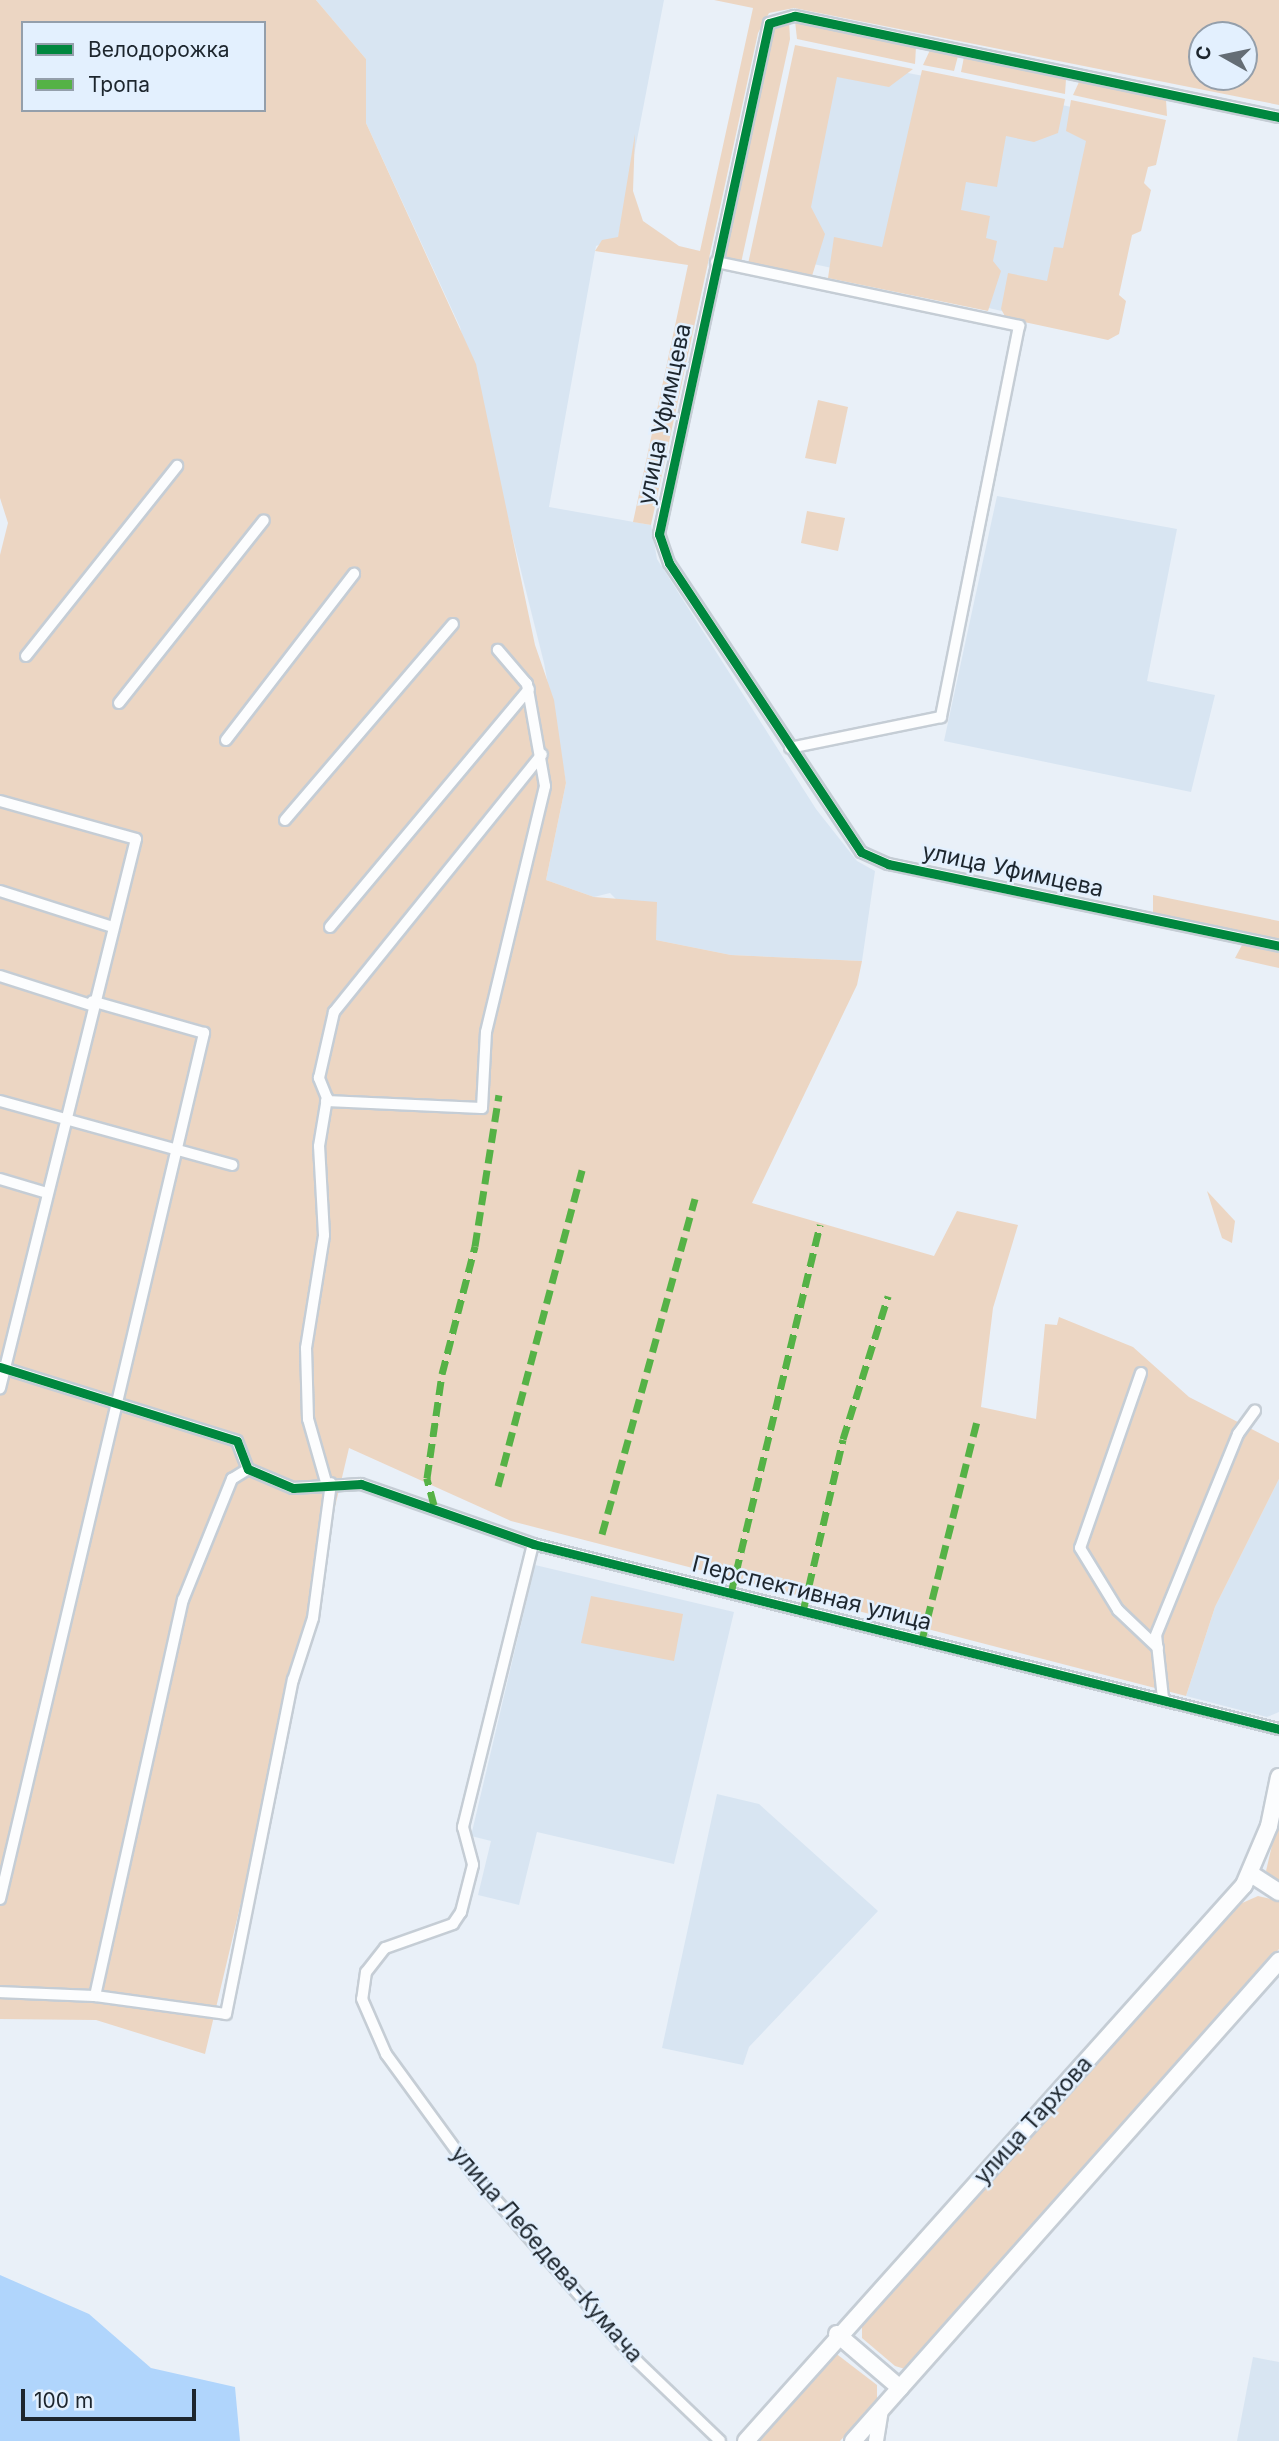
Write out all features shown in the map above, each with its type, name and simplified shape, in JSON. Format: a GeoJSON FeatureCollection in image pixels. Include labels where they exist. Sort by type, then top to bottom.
{"type":"FeatureCollection","features":[{"type":"Feature","properties":{"kind":"main road","name":"улица Тархова"},"geometry":{"type":"LineString","coordinates":[[746,2441],[837,2334],[1251,1874],[1277,1798],[1279,1777]]}},
{"type":"Feature","properties":{"kind":"main road"},"geometry":{"type":"LineString","coordinates":[[1251,1874],[1279,1892]]}},
{"type":"Feature","properties":{"kind":"main road"},"geometry":{"type":"LineString","coordinates":[[853,2441],[1279,1961]]}},
{"type":"Feature","properties":{"kind":"main road"},"geometry":{"type":"LineString","coordinates":[[837,2334],[900,2388]]}},
{"type":"Feature","properties":{"kind":"street","name":"улица Уфимцева"},"geometry":{"type":"LineString","coordinates":[[1279,117],[779,17],[761,42],[660,544],[853,845],[879,861],[1279,946]]}},
{"type":"Feature","properties":{"kind":"street"},"geometry":{"type":"LineString","coordinates":[[716,262],[1018,326],[940,717],[790,748]]}},
{"type":"Feature","properties":{"kind":"street"},"geometry":{"type":"LineString","coordinates":[[26,656],[177,466]]}},
{"type":"Feature","properties":{"kind":"street"},"geometry":{"type":"LineString","coordinates":[[119,703],[264,520]]}},
{"type":"Feature","properties":{"kind":"street"},"geometry":{"type":"LineString","coordinates":[[226,740],[354,574]]}},
{"type":"Feature","properties":{"kind":"street"},"geometry":{"type":"LineString","coordinates":[[285,820],[453,624]]}},
{"type":"Feature","properties":{"kind":"street"},"geometry":{"type":"LineString","coordinates":[[326,1101],[482,1108],[486,1032],[527,880],[545,786],[542,754],[529,689],[498,650]]}},
{"type":"Feature","properties":{"kind":"street"},"geometry":{"type":"LineString","coordinates":[[330,927],[529,689]]}},
{"type":"Feature","properties":{"kind":"street"},"geometry":{"type":"LineString","coordinates":[[0,1992],[95,1996],[226,2014],[293,1680],[313,1618],[333,1483],[308,1419],[306,1348],[324,1235],[319,1146],[326,1101],[319,1078],[334,1012],[542,754]]}},
{"type":"Feature","properties":{"kind":"street"},"geometry":{"type":"LineString","coordinates":[[0,801],[136,839],[92,1003],[2,1367],[0,1388]]}},
{"type":"Feature","properties":{"kind":"street"},"geometry":{"type":"LineString","coordinates":[[0,891],[113,927]]}},
{"type":"Feature","properties":{"kind":"street"},"geometry":{"type":"LineString","coordinates":[[0,976],[204,1033],[113,1401],[0,1899]]}},
{"type":"Feature","properties":{"kind":"street"},"geometry":{"type":"LineString","coordinates":[[0,1101],[232,1166]]}},
{"type":"Feature","properties":{"kind":"street"},"geometry":{"type":"LineString","coordinates":[[0,1178],[47,1192]]}},
{"type":"Feature","properties":{"kind":"street"},"geometry":{"type":"LineString","coordinates":[[2,1367],[237,1441],[247,1468],[293,1488],[312,1491],[333,1483]]}},
{"type":"Feature","properties":{"kind":"street"},"geometry":{"type":"LineString","coordinates":[[1141,1373],[1080,1548],[1118,1610],[1158,1648]]}},
{"type":"Feature","properties":{"kind":"street"},"geometry":{"type":"LineString","coordinates":[[1164,1698],[1158,1648],[1166,1604],[1238,1434],[1255,1411]]}},
{"type":"Feature","properties":{"kind":"street"},"geometry":{"type":"LineString","coordinates":[[95,1996],[183,1600],[232,1479],[247,1468]]}},
{"type":"Feature","properties":{"kind":"street","name":"Перспективная улица"},"geometry":{"type":"LineString","coordinates":[[333,1483],[361,1484],[419,1507],[434,1505],[533,1544],[1164,1698],[1279,1729]]}},
{"type":"Feature","properties":{"kind":"street","name":"улица Лебедева-Кумача"},"geometry":{"type":"LineString","coordinates":[[533,1544],[463,1826],[473,1865],[461,1912],[453,1924],[385,1948],[366,1972],[362,1999],[386,2054],[475,2176],[637,2361],[720,2441]]}},
{"type":"Feature","properties":{"kind":"street"},"geometry":{"type":"LineString","coordinates":[[876,2441],[881,2410]]}},
{"type":"Feature","properties":{"kind":"shaded area"},"geometry":{"type":"Polygon","coordinates":[[[0,0],[316,0],[366,59],[366,123],[476,364],[535,645],[554,700],[566,783],[546,880],[594,897],[657,902],[656,940],[731,955],[862,961],[857,985],[752,1203],[934,1256],[957,1211],[1018,1225],[993,1308],[981,1407],[1036,1419],[1045,1324],[1057,1325],[1059,1317],[1133,1347],[1189,1397],[1279,1443],[1279,1479],[1215,1607],[1186,1696],[511,1521],[349,1448],[205,2054],[96,2020],[0,2019],[0,555],[8,523],[0,498],[0,0]]]}},
{"type":"Feature","properties":{"kind":"shaded area"},"geometry":{"type":"Polygon","coordinates":[[[316,0],[664,0],[618,238],[596,246],[549,507],[651,525],[657,559],[816,809],[857,861],[875,871],[862,961],[731,955],[656,940],[610,893],[594,897],[546,880],[566,783],[544,663],[460,327],[366,123],[366,59],[316,0]]]}},
{"type":"Feature","properties":{"kind":"shaded area"},"geometry":{"type":"Polygon","coordinates":[[[714,0],[1279,0],[1279,105],[1209,91],[1258,91],[1258,21],[1188,21],[1188,87],[794,8],[769,13],[758,33],[651,525],[633,522],[688,265],[595,251],[602,240],[618,237],[635,134],[633,191],[643,221],[679,246],[700,251],[753,8],[714,0]]]}},
{"type":"Feature","properties":{"kind":"shaded area"},"geometry":{"type":"Polygon","coordinates":[[[789,21],[790,39],[741,263],[723,256],[770,30],[789,21]]]}},
{"type":"Feature","properties":{"kind":"shaded area"},"geometry":{"type":"Polygon","coordinates":[[[795,21],[916,47],[915,64],[797,39],[795,21]]]}},
{"type":"Feature","properties":{"kind":"shaded area"},"geometry":{"type":"Polygon","coordinates":[[[795,45],[913,69],[889,87],[837,77],[811,207],[825,234],[812,276],[748,264],[795,45]]]}},
{"type":"Feature","properties":{"kind":"shaded area"},"geometry":{"type":"Polygon","coordinates":[[[930,50],[958,56],[954,71],[923,65],[930,50]]]}},
{"type":"Feature","properties":{"kind":"shaded area"},"geometry":{"type":"Polygon","coordinates":[[[797,52],[950,81],[898,282],[752,251],[797,52]]]}},
{"type":"Feature","properties":{"kind":"shaded area"},"geometry":{"type":"Polygon","coordinates":[[[964,57],[1066,79],[1065,94],[961,72],[964,57]]]}},
{"type":"Feature","properties":{"kind":"shaded area"},"geometry":{"type":"Polygon","coordinates":[[[922,70],[1065,99],[1058,133],[1034,142],[1006,136],[997,187],[966,182],[961,210],[990,216],[986,238],[997,241],[993,261],[1001,271],[988,311],[828,278],[834,237],[882,247],[922,70]]]}},
{"type":"Feature","properties":{"kind":"shaded area"},"geometry":{"type":"Polygon","coordinates":[[[1079,82],[1166,100],[1167,116],[1073,95],[1079,82]]]}},
{"type":"Feature","properties":{"kind":"shaded area"},"geometry":{"type":"Polygon","coordinates":[[[973,86],[1142,122],[1098,333],[932,295],[973,86]]]}},
{"type":"Feature","properties":{"kind":"shaded area"},"geometry":{"type":"Polygon","coordinates":[[[1071,100],[1166,120],[1156,165],[1148,167],[1144,183],[1151,190],[1141,231],[1132,235],[1119,295],[1126,301],[1119,334],[1108,340],[1006,318],[1001,309],[1008,273],[1047,281],[1054,247],[1063,248],[1086,141],[1066,131],[1071,100]]]}},
{"type":"Feature","properties":{"kind":"shaded area"},"geometry":{"type":"Polygon","coordinates":[[[818,400],[848,407],[836,464],[805,458],[818,400]]]}},
{"type":"Feature","properties":{"kind":"shaded area"},"geometry":{"type":"Polygon","coordinates":[[[997,496],[1177,529],[1147,681],[1215,695],[1191,792],[944,741],[997,496]]]}},
{"type":"Feature","properties":{"kind":"shaded area"},"geometry":{"type":"Polygon","coordinates":[[[807,511],[845,518],[838,551],[801,543],[807,511]]]}},
{"type":"Feature","properties":{"kind":"shaded area"},"geometry":{"type":"Polygon","coordinates":[[[1153,895],[1279,921],[1279,940],[1153,914],[1153,895]]]}},
{"type":"Feature","properties":{"kind":"shaded area"},"geometry":{"type":"Polygon","coordinates":[[[1242,945],[1279,953],[1279,968],[1235,958],[1242,945]]]}},
{"type":"Feature","properties":{"kind":"shaded area"},"geometry":{"type":"Polygon","coordinates":[[[1207,1191],[1235,1221],[1232,1243],[1222,1238],[1207,1191]]]}},
{"type":"Feature","properties":{"kind":"shaded area"},"geometry":{"type":"Polygon","coordinates":[[[1279,1479],[1279,1712],[1267,1717],[1186,1696],[1215,1607],[1279,1479]]]}},
{"type":"Feature","properties":{"kind":"shaded area"},"geometry":{"type":"Polygon","coordinates":[[[535,1565],[734,1612],[674,1864],[537,1832],[519,1905],[478,1895],[491,1841],[471,1836],[535,1565]]]}},
{"type":"Feature","properties":{"kind":"shaded area"},"geometry":{"type":"Polygon","coordinates":[[[591,1596],[683,1614],[674,1661],[581,1643],[591,1596]]]}},
{"type":"Feature","properties":{"kind":"shaded area"},"geometry":{"type":"Polygon","coordinates":[[[717,1794],[759,1804],[878,1911],[749,2047],[743,2065],[662,2048],[717,1794]]]}},
{"type":"Feature","properties":{"kind":"shaded area"},"geometry":{"type":"Polygon","coordinates":[[[1279,1815],[1279,1884],[1266,1871],[1279,1815]]]}},
{"type":"Feature","properties":{"kind":"shaded area"},"geometry":{"type":"Polygon","coordinates":[[[1258,1896],[1279,1901],[1279,1949],[919,2360],[905,2369],[895,2366],[862,2338],[862,2322],[1240,1904],[1258,1896]]]}},
{"type":"Feature","properties":{"kind":"shaded area"},"geometry":{"type":"Polygon","coordinates":[[[834,2352],[877,2385],[877,2402],[840,2441],[756,2441],[834,2352]]]}},
{"type":"Feature","properties":{"kind":"shaded area"},"geometry":{"type":"Polygon","coordinates":[[[1253,2357],[1279,2362],[1279,2441],[1237,2441],[1253,2357]]]}},
{"type":"Feature","properties":{"kind":"water"},"geometry":{"type":"Polygon","coordinates":[[[0,2275],[89,2314],[151,2368],[235,2387],[240,2441],[0,2441],[0,2275]]]}},
{"type":"Feature","properties":{"kind":"marked path"},"geometry":{"type":"LineString","coordinates":[[434,1505],[427,1478],[442,1374],[475,1246],[499,1095]]}},
{"type":"Feature","properties":{"kind":"marked path"},"geometry":{"type":"LineString","coordinates":[[498,1486],[582,1170]]}},
{"type":"Feature","properties":{"kind":"marked path"},"geometry":{"type":"LineString","coordinates":[[602,1534],[695,1199]]}},
{"type":"Feature","properties":{"kind":"marked path"},"geometry":{"type":"LineString","coordinates":[[731,1593],[820,1225]]}},
{"type":"Feature","properties":{"kind":"marked path"},"geometry":{"type":"LineString","coordinates":[[804,1607],[843,1439],[888,1296]]}},
{"type":"Feature","properties":{"kind":"marked path"},"geometry":{"type":"LineString","coordinates":[[922,1640],[978,1417]]}},
{"type":"Feature","properties":{"kind":"cycle path"},"geometry":{"type":"LineString","coordinates":[[1279,117],[794,16],[769,23],[659,534],[669,563],[861,852],[888,864],[1279,946]]}},
{"type":"Feature","properties":{"kind":"cycle path"},"geometry":{"type":"LineString","coordinates":[[0,1367],[237,1441],[248,1469],[293,1488],[361,1484],[533,1544],[1279,1729]]}}]}
